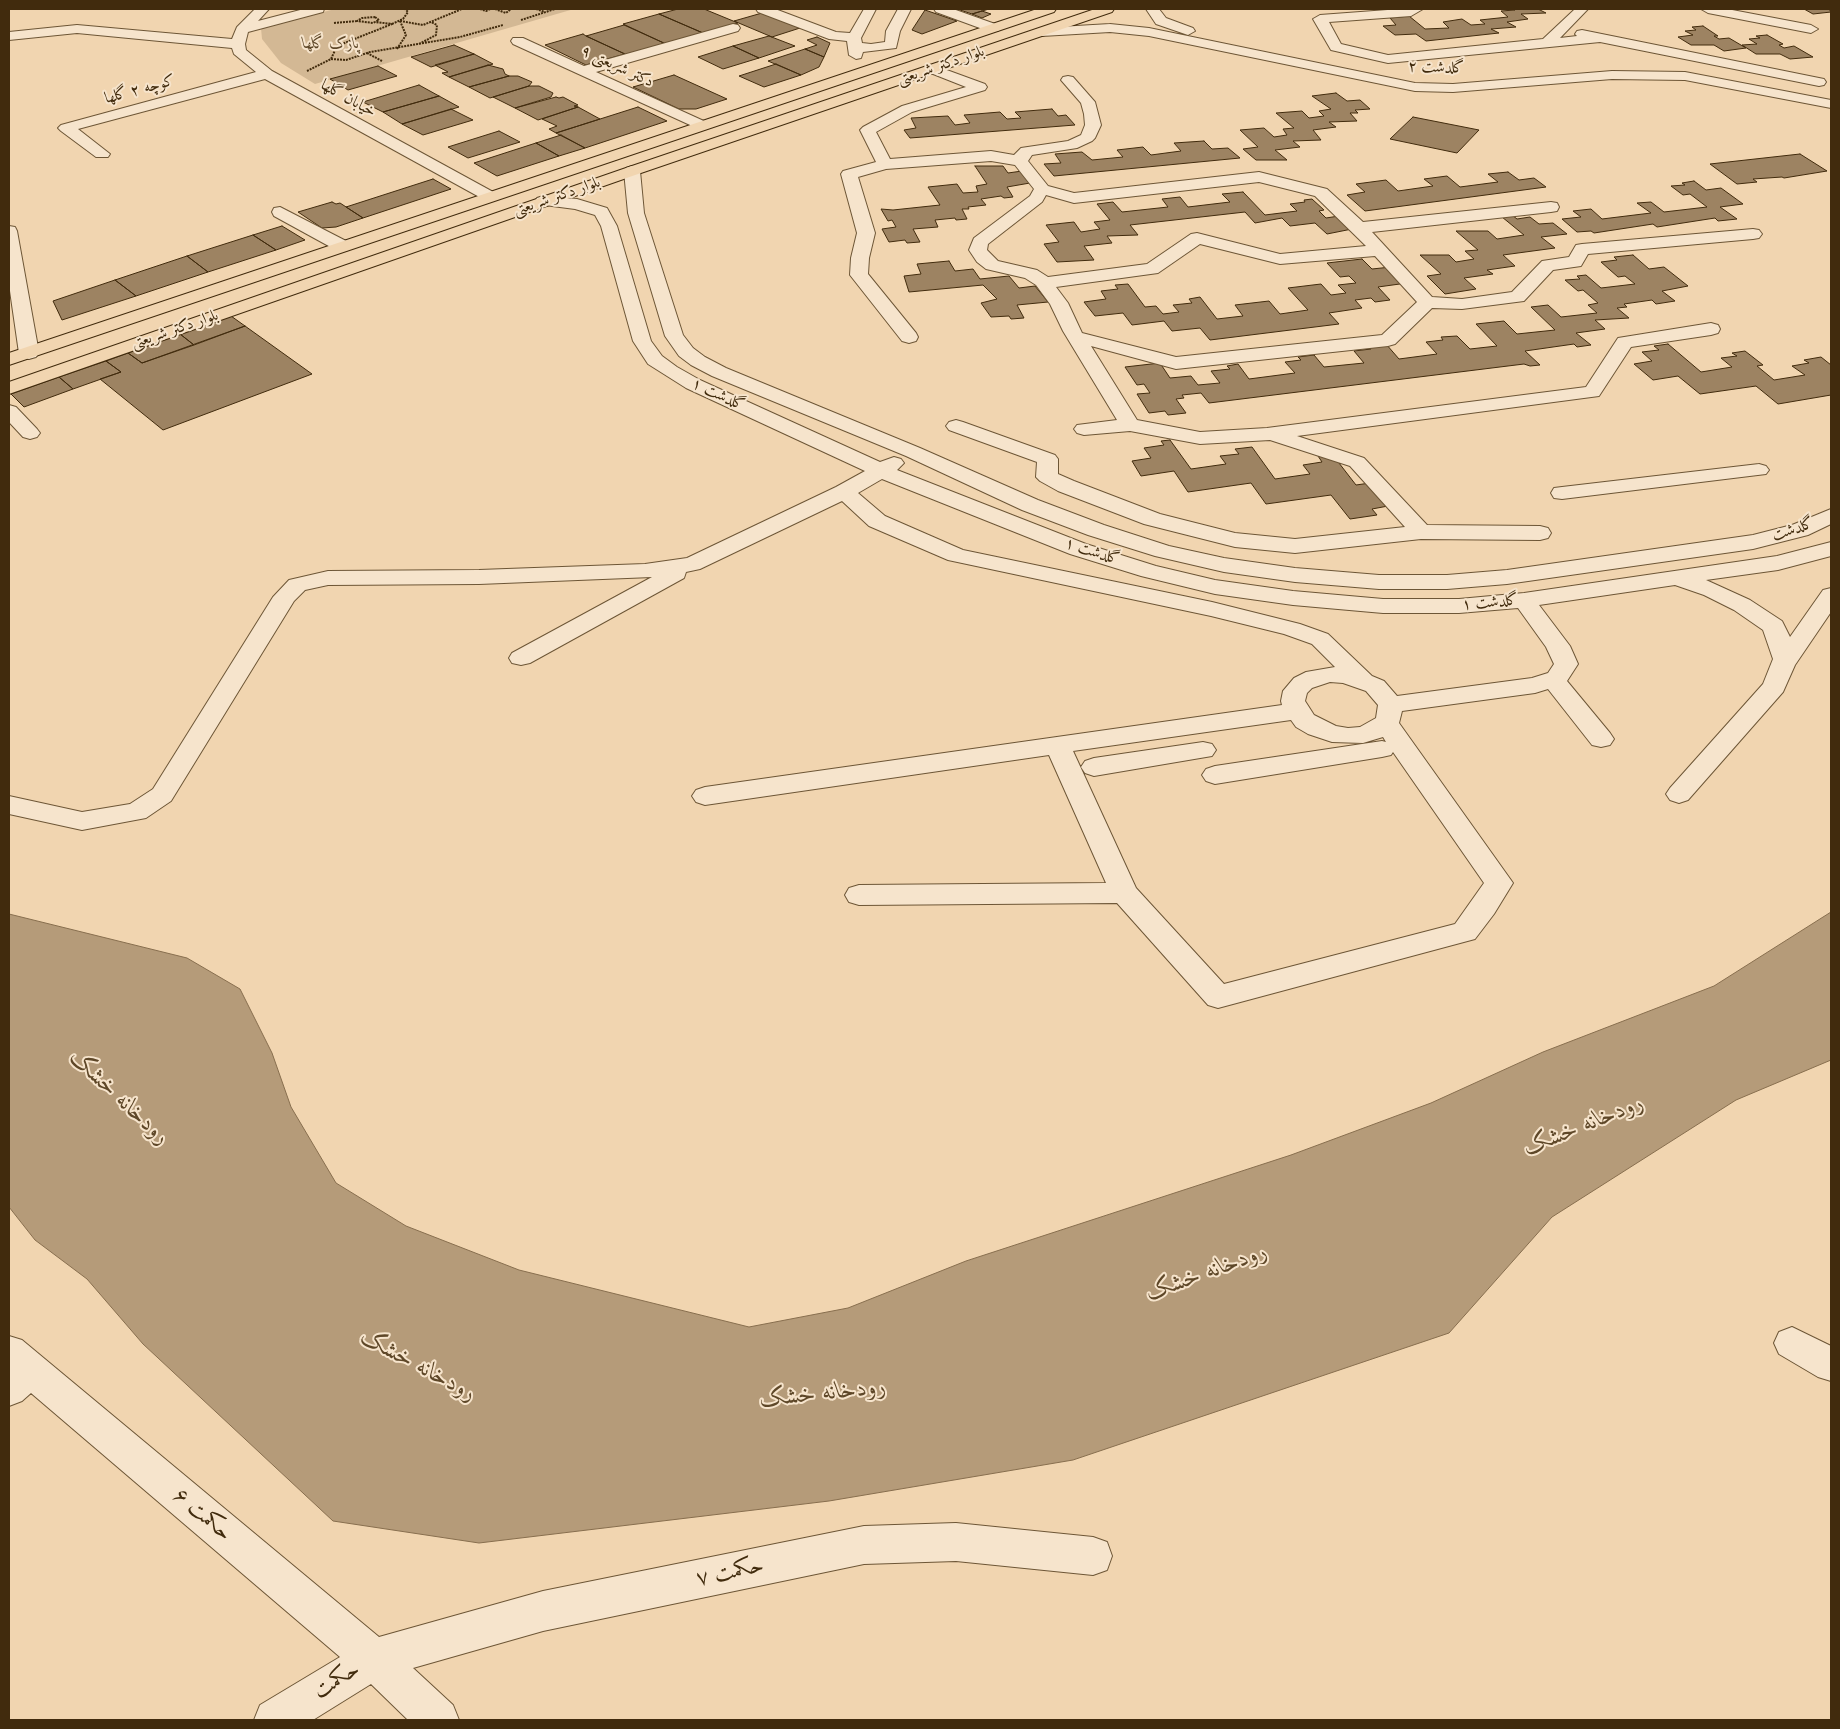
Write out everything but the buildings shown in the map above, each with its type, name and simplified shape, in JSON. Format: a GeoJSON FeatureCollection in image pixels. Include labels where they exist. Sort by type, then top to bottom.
{"type":"FeatureCollection","features":[{"type":"Feature","properties":{"kind":"main road","name":"بلوار دکتر شریعتی"},"geometry":{"type":"LineString","coordinates":[[9,359],[1049,9]]}},
{"type":"Feature","properties":{"kind":"main road","name":"بلوار دکتر شریعتی"},"geometry":{"type":"LineString","coordinates":[[9,388],[543,201],[1107,9]]}},
{"type":"Feature","properties":{"kind":"main road"},"geometry":{"type":"LineString","coordinates":[[320,254],[345,271]]}},
{"type":"Feature","properties":{"kind":"street"},"geometry":{"type":"LineString","coordinates":[[240,37],[262,9]]}},
{"type":"Feature","properties":{"kind":"street"},"geometry":{"type":"LineString","coordinates":[[9,36],[77,30],[240,37],[318,9]]}},
{"type":"Feature","properties":{"kind":"street"},"geometry":{"type":"LineString","coordinates":[[763,9],[871,48],[891,45],[912,55]]}},
{"type":"Feature","properties":{"kind":"street"},"geometry":{"type":"LineString","coordinates":[[868,70],[856,56],[855,42],[870,9]]}},
{"type":"Feature","properties":{"kind":"street"},"geometry":{"type":"LineString","coordinates":[[891,45],[893,31],[904,9]]}},
{"type":"Feature","properties":{"kind":"street"},"geometry":{"type":"LineString","coordinates":[[941,9],[993,28]]}},
{"type":"Feature","properties":{"kind":"street","name":"گلدشت ۲"},"geometry":{"type":"LineString","coordinates":[[1153,9],[1161,21],[1192,33],[1417,79],[1448,81],[1604,67],[1641,66],[1686,68],[1831,96]]}},
{"type":"Feature","properties":{"kind":"street"},"geometry":{"type":"LineString","coordinates":[[1416,9],[1411,12],[1320,19],[1336,48],[1388,59],[1600,38]]}},
{"type":"Feature","properties":{"kind":"street"},"geometry":{"type":"LineString","coordinates":[[1546,43],[1582,9]]}},
{"type":"Feature","properties":{"kind":"street"},"geometry":{"type":"LineString","coordinates":[[1708,9],[1811,28]]}},
{"type":"Feature","properties":{"kind":"street"},"geometry":{"type":"LineString","coordinates":[[583,71],[733,28]]}},
{"type":"Feature","properties":{"kind":"street","name":"گلدشت ۲"},"geometry":{"type":"LineString","coordinates":[[1042,32],[1110,28],[1149,32],[1415,87],[1453,88],[1612,75],[1685,76],[1831,104]]}},
{"type":"Feature","properties":{"kind":"street"},"geometry":{"type":"LineString","coordinates":[[1561,29],[1831,85]]}},
{"type":"Feature","properties":{"kind":"street","name":"خیابان گلها"},"geometry":{"type":"LineString","coordinates":[[240,37],[240,51],[273,77],[489,196]]}},
{"type":"Feature","properties":{"kind":"street","name":"دکتر شریعتی ۹"},"geometry":{"type":"LineString","coordinates":[[518,41],[701,125]]}},
{"type":"Feature","properties":{"kind":"street"},"geometry":{"type":"LineString","coordinates":[[886,164],[868,130],[907,109],[980,86],[933,69]]}},
{"type":"Feature","properties":{"kind":"street","name":"کوچه ۲ گلها"},"geometry":{"type":"LineString","coordinates":[[102,154],[66,128],[273,77]]}},
{"type":"Feature","properties":{"kind":"street"},"geometry":{"type":"LineString","coordinates":[[1020,161],[1022,155],[1027,152],[1071,145],[1087,138],[1093,125],[1092,114],[1088,102],[1068,80]]}},
{"type":"Feature","properties":{"kind":"street"},"geometry":{"type":"LineString","coordinates":[[909,337],[858,275],[866,234],[849,174],[886,164],[991,156],[1020,161],[1042,189],[1074,198],[1259,177],[1321,192],[1359,228],[1427,302],[1462,304],[1518,297],[1548,265],[1575,262],[1582,249],[1753,234]]}},
{"type":"Feature","properties":{"kind":"street","name":"گلدشت ۱"},"geometry":{"type":"LineString","coordinates":[[632,171],[636,214],[674,336],[686,352],[718,372],[913,452],[1030,505],[1096,530],[1163,550],[1224,565],[1295,575],[1379,582],[1447,582],[1507,577],[1753,542]]}},
{"type":"Feature","properties":{"kind":"street"},"geometry":{"type":"LineString","coordinates":[[1042,189],[1036,199],[980,242],[978,250],[983,258],[992,265],[1031,274],[1044,283],[1059,303],[1077,337],[1130,424]]}},
{"type":"Feature","properties":{"kind":"street","name":"گلدشت ۱"},"geometry":{"type":"LineString","coordinates":[[543,201],[577,204],[601,212],[610,226],[642,341],[655,360],[670,372],[882,470],[1078,549],[1149,571],[1215,587],[1293,598],[1384,606],[1459,606],[1524,600],[1778,563]]}},
{"type":"Feature","properties":{"kind":"street"},"geometry":{"type":"LineString","coordinates":[[1359,228],[1551,206]]}},
{"type":"Feature","properties":{"kind":"street"},"geometry":{"type":"LineString","coordinates":[[280,212],[342,246]]}},
{"type":"Feature","properties":{"kind":"street"},"geometry":{"type":"LineString","coordinates":[[9,231],[29,353]]}},
{"type":"Feature","properties":{"kind":"street"},"geometry":{"type":"LineString","coordinates":[[1044,283],[1152,269],[1197,238],[1280,259],[1379,250]]}},
{"type":"Feature","properties":{"kind":"street"},"geometry":{"type":"LineString","coordinates":[[622,272],[653,268]]}},
{"type":"Feature","properties":{"kind":"street"},"geometry":{"type":"LineString","coordinates":[[1077,337],[1176,363],[1388,340],[1427,302]]}},
{"type":"Feature","properties":{"kind":"street"},"geometry":{"type":"LineString","coordinates":[[1084,429],[1130,424],[1200,438],[1267,434],[1592,392],[1625,342],[1712,329]]}},
{"type":"Feature","properties":{"kind":"street"},"geometry":{"type":"LineString","coordinates":[[9,410],[30,433]]}},
{"type":"Feature","properties":{"kind":"street"},"geometry":{"type":"LineString","coordinates":[[956,426],[1048,459],[1047,477],[1066,486],[1152,519],[1236,540],[1296,546],[1341,543],[1421,532],[1540,533]]}},
{"type":"Feature","properties":{"kind":"street"},"geometry":{"type":"LineString","coordinates":[[1267,434],[1357,462],[1421,532]]}},
{"type":"Feature","properties":{"kind":"street"},"geometry":{"type":"LineString","coordinates":[[522,658],[692,564],[844,492],[913,452]]}},
{"type":"Feature","properties":{"kind":"street"},"geometry":{"type":"LineString","coordinates":[[1562,493],[1759,470]]}},
{"type":"Feature","properties":{"kind":"street"},"geometry":{"type":"LineString","coordinates":[[844,492],[877,521],[956,555],[1212,608],[1292,629],[1320,639],[1362,680]]}},
{"type":"Feature","properties":{"kind":"street","name":"گلدشت"},"geometry":{"type":"LineString","coordinates":[[1753,542],[1800,530],[1831,516]]}},
{"type":"Feature","properties":{"kind":"street","name":"گلدشت"},"geometry":{"type":"LineString","coordinates":[[1778,563],[1831,549]]}},
{"type":"Feature","properties":{"kind":"street"},"geometry":{"type":"LineString","coordinates":[[9,805],[82,821],[137,812],[162,795],[285,597],[297,585],[328,578],[479,577],[636,572],[692,564]]}},
{"type":"Feature","properties":{"kind":"street"},"geometry":{"type":"LineString","coordinates":[[1676,578],[1727,597],[1774,626],[1786,659],[1774,687],[1679,794]]}},
{"type":"Feature","properties":{"kind":"street"},"geometry":{"type":"LineString","coordinates":[[1784,663],[1831,595]]}},
{"type":"Feature","properties":{"kind":"street"},"geometry":{"type":"LineString","coordinates":[[1058,746],[1124,893],[1218,997],[1465,932],[1484,908],[1499,883],[1401,746],[1388,714],[1384,695],[1375,686],[1362,680],[1330,674],[1315,677],[1303,683],[1295,691],[1293,701],[1297,711],[1305,721],[1317,728],[1332,734],[1363,735],[1376,730],[1388,714],[1535,685],[1558,678],[1566,664],[1558,646],[1524,600]]}},
{"type":"Feature","properties":{"kind":"street"},"geometry":{"type":"LineString","coordinates":[[1553,679],[1601,738]]}},
{"type":"Feature","properties":{"kind":"street"},"geometry":{"type":"LineString","coordinates":[[705,796],[1297,711]]}},
{"type":"Feature","properties":{"kind":"street"},"geometry":{"type":"LineString","coordinates":[[1189,727],[1219,782],[1401,746]]}},
{"type":"Feature","properties":{"kind":"street"},"geometry":{"type":"LineString","coordinates":[[1094,767],[1203,750]]}},
{"type":"Feature","properties":{"kind":"street"},"geometry":{"type":"LineString","coordinates":[[859,895],[1124,893]]}},
{"type":"Feature","properties":{"kind":"street"},"geometry":{"type":"LineString","coordinates":[[1792,1342],[1831,1365]]}},
{"type":"Feature","properties":{"kind":"street","name":"۶ حکمت"},"geometry":{"type":"LineString","coordinates":[[16,1371],[374,1658],[438,1720]]}},
{"type":"Feature","properties":{"kind":"street","name":"۷ حکمت"},"geometry":{"type":"LineString","coordinates":[[374,1658],[542,1611],[864,1545],[956,1542],[1093,1556]]}},
{"type":"Feature","properties":{"kind":"street","name":"حکمت"},"geometry":{"type":"LineString","coordinates":[[275,1720],[374,1658]]}},
{"type":"Feature","properties":{"kind":"path"},"geometry":{"type":"LineString","coordinates":[[273,77],[313,70],[330,59],[337,46],[400,21],[408,12],[405,9]]}},
{"type":"Feature","properties":{"kind":"path"},"geometry":{"type":"LineString","coordinates":[[400,21],[423,25],[462,9]]}},
{"type":"Feature","properties":{"kind":"path"},"geometry":{"type":"LineString","coordinates":[[480,9],[486,11],[490,9]]}},
{"type":"Feature","properties":{"kind":"path"},"geometry":{"type":"LineString","coordinates":[[495,9],[506,13],[511,9]]}},
{"type":"Feature","properties":{"kind":"path"},"geometry":{"type":"LineString","coordinates":[[536,9],[546,12]]}},
{"type":"Feature","properties":{"kind":"path"},"geometry":{"type":"LineString","coordinates":[[376,22],[378,18],[372,16],[358,21],[362,23],[392,24]]}},
{"type":"Feature","properties":{"kind":"path"},"geometry":{"type":"LineString","coordinates":[[397,49],[406,35],[400,21]]}},
{"type":"Feature","properties":{"kind":"path"},"geometry":{"type":"LineString","coordinates":[[409,47],[436,35],[437,25],[431,22]]}},
{"type":"Feature","properties":{"kind":"path"},"geometry":{"type":"LineString","coordinates":[[330,59],[346,60],[367,53],[460,37]]}},
{"type":"Feature","properties":{"kind":"path"},"geometry":{"type":"LineString","coordinates":[[367,53],[382,61]]}},
{"type":"Feature","properties":{"kind":"green space","name":"پارک گلها"},"geometry":{"type":"Polygon","coordinates":[[[335,9],[574,9],[315,84],[281,63],[262,39],[261,28],[335,9]]]}},
{"type":"Feature","properties":{"kind":"water","name":"رودخانه خشک"},"geometry":{"type":"Polygon","coordinates":[[[1831,912],[1831,1060],[1736,1100],[1552,1217],[1449,1333],[1073,1460],[829,1501],[479,1543],[333,1521],[143,1344],[87,1279],[35,1240],[9,1207],[9,914],[187,958],[240,989],[272,1053],[291,1107],[336,1183],[406,1226],[519,1270],[749,1327],[848,1308],[966,1261],[1291,1155],[1431,1103],[1543,1052],[1714,986],[1831,912]]]}}]}
